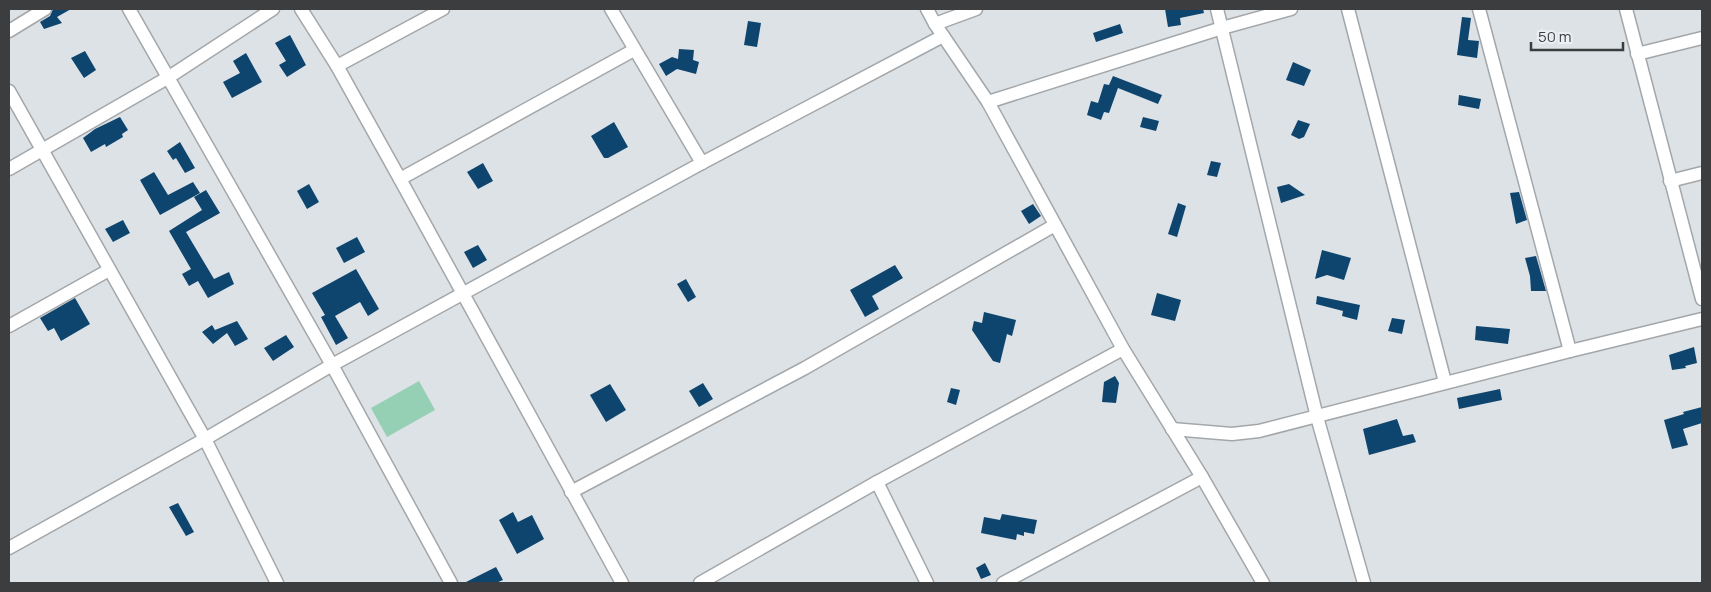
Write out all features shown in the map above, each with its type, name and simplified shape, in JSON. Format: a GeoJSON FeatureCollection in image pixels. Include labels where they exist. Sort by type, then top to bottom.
{"type":"FeatureCollection","features":[{"type":"Feature","properties":{"kind":"street"},"geometry":{"type":"LineString","coordinates":[[9,31],[46,9]]}},
{"type":"Feature","properties":{"kind":"street"},"geometry":{"type":"LineString","coordinates":[[129,9],[332,365],[451,583]]}},
{"type":"Feature","properties":{"kind":"street"},"geometry":{"type":"LineString","coordinates":[[9,169],[169,77],[273,9]]}},
{"type":"Feature","properties":{"kind":"street"},"geometry":{"type":"LineString","coordinates":[[301,9],[336,66],[400,179],[622,583]]}},
{"type":"Feature","properties":{"kind":"street"},"geometry":{"type":"LineString","coordinates":[[336,66],[443,9]]}},
{"type":"Feature","properties":{"kind":"street"},"geometry":{"type":"LineString","coordinates":[[611,9],[702,163]]}},
{"type":"Feature","properties":{"kind":"street"},"geometry":{"type":"LineString","coordinates":[[927,9],[935,24],[988,102],[1123,348],[1202,477],[1263,583]]}},
{"type":"Feature","properties":{"kind":"street"},"geometry":{"type":"LineString","coordinates":[[935,24],[976,9]]}},
{"type":"Feature","properties":{"kind":"street"},"geometry":{"type":"LineString","coordinates":[[1218,9],[1317,417],[1364,583]]}},
{"type":"Feature","properties":{"kind":"street"},"geometry":{"type":"LineString","coordinates":[[988,102],[1222,28],[1291,9]]}},
{"type":"Feature","properties":{"kind":"street"},"geometry":{"type":"LineString","coordinates":[[1348,9],[1445,382]]}},
{"type":"Feature","properties":{"kind":"street"},"geometry":{"type":"LineString","coordinates":[[1479,9],[1570,350]]}},
{"type":"Feature","properties":{"kind":"street"},"geometry":{"type":"LineString","coordinates":[[1626,9],[1702,299]]}},
{"type":"Feature","properties":{"kind":"street"},"geometry":{"type":"LineString","coordinates":[[9,548],[205,439],[332,365],[702,163],[943,36]]}},
{"type":"Feature","properties":{"kind":"street"},"geometry":{"type":"LineString","coordinates":[[1637,54],[1702,38]]}},
{"type":"Feature","properties":{"kind":"street"},"geometry":{"type":"LineString","coordinates":[[400,179],[634,50]]}},
{"type":"Feature","properties":{"kind":"street"},"geometry":{"type":"LineString","coordinates":[[9,91],[41,151],[205,439],[277,583]]}},
{"type":"Feature","properties":{"kind":"street"},"geometry":{"type":"LineString","coordinates":[[1670,180],[1702,173]]}},
{"type":"Feature","properties":{"kind":"street"},"geometry":{"type":"LineString","coordinates":[[572,492],[804,368],[1055,226]]}},
{"type":"Feature","properties":{"kind":"street"},"geometry":{"type":"LineString","coordinates":[[9,326],[109,270]]}},
{"type":"Feature","properties":{"kind":"street"},"geometry":{"type":"LineString","coordinates":[[1172,429],[1232,434],[1259,431],[1570,350],[1702,319]]}},
{"type":"Feature","properties":{"kind":"street"},"geometry":{"type":"LineString","coordinates":[[700,583],[877,482],[1123,348]]}},
{"type":"Feature","properties":{"kind":"street"},"geometry":{"type":"LineString","coordinates":[[1003,583],[1202,477]]}},
{"type":"Feature","properties":{"kind":"street"},"geometry":{"type":"LineString","coordinates":[[877,482],[927,583]]}},
{"type":"Feature","properties":{"kind":"green space"},"geometry":{"type":"Polygon","coordinates":[[[419,381],[435,410],[387,437],[371,408],[419,381]]]}},
{"type":"Feature","properties":{"kind":"building"},"geometry":{"type":"Polygon","coordinates":[[[53,9],[71,9],[57,17],[62,23],[44,29],[40,22],[50,16],[53,9]]]}},
{"type":"Feature","properties":{"kind":"building"},"geometry":{"type":"Polygon","coordinates":[[[1165,9],[1203,9],[1204,13],[1180,18],[1181,25],[1168,27],[1165,9]]]}},
{"type":"Feature","properties":{"kind":"building"},"geometry":{"type":"Polygon","coordinates":[[[1462,17],[1471,18],[1468,40],[1479,41],[1477,58],[1457,55],[1462,17]]]}},
{"type":"Feature","properties":{"kind":"building"},"geometry":{"type":"Polygon","coordinates":[[[748,21],[761,23],[757,47],[744,45],[748,21]]]}},
{"type":"Feature","properties":{"kind":"building"},"geometry":{"type":"Polygon","coordinates":[[[1120,24],[1123,33],[1096,42],[1093,33],[1120,24]]]}},
{"type":"Feature","properties":{"kind":"building"},"geometry":{"type":"Polygon","coordinates":[[[290,35],[306,65],[287,77],[279,65],[286,61],[275,43],[290,35]]]}},
{"type":"Feature","properties":{"kind":"building"},"geometry":{"type":"Polygon","coordinates":[[[679,49],[694,50],[693,60],[699,62],[696,74],[677,69],[666,76],[659,64],[672,57],[678,59],[679,49]]]}},
{"type":"Feature","properties":{"kind":"building"},"geometry":{"type":"Polygon","coordinates":[[[85,51],[96,70],[84,78],[71,58],[85,51]]]}},
{"type":"Feature","properties":{"kind":"building"},"geometry":{"type":"Polygon","coordinates":[[[246,53],[262,82],[232,98],[223,82],[240,73],[233,61],[246,53]]]}},
{"type":"Feature","properties":{"kind":"building"},"geometry":{"type":"Polygon","coordinates":[[[1293,62],[1311,70],[1304,86],[1286,80],[1293,62]]]}},
{"type":"Feature","properties":{"kind":"building"},"geometry":{"type":"Polygon","coordinates":[[[1113,76],[1162,95],[1158,104],[1118,88],[1109,113],[1104,112],[1101,120],[1087,115],[1091,101],[1098,103],[1104,84],[1109,85],[1113,76]]]}},
{"type":"Feature","properties":{"kind":"building"},"geometry":{"type":"Polygon","coordinates":[[[1459,95],[1481,99],[1479,109],[1458,105],[1459,95]]]}},
{"type":"Feature","properties":{"kind":"building"},"geometry":{"type":"Polygon","coordinates":[[[120,117],[128,130],[122,134],[123,137],[106,147],[105,144],[91,152],[83,138],[95,129],[120,117]]]}},
{"type":"Feature","properties":{"kind":"building"},"geometry":{"type":"Polygon","coordinates":[[[1143,117],[1159,121],[1156,131],[1140,127],[1143,117]]]}},
{"type":"Feature","properties":{"kind":"building"},"geometry":{"type":"Polygon","coordinates":[[[1298,120],[1310,124],[1304,137],[1299,139],[1291,135],[1298,120]]]}},
{"type":"Feature","properties":{"kind":"building"},"geometry":{"type":"Polygon","coordinates":[[[614,122],[628,147],[608,158],[604,158],[591,136],[614,122]]]}},
{"type":"Feature","properties":{"kind":"building"},"geometry":{"type":"Polygon","coordinates":[[[180,142],[195,168],[185,173],[176,158],[173,160],[167,151],[180,142]]]}},
{"type":"Feature","properties":{"kind":"building"},"geometry":{"type":"Polygon","coordinates":[[[1211,161],[1221,163],[1217,177],[1207,175],[1211,161]]]}},
{"type":"Feature","properties":{"kind":"building"},"geometry":{"type":"Polygon","coordinates":[[[483,163],[493,181],[478,189],[467,172],[483,163]]]}},
{"type":"Feature","properties":{"kind":"building"},"geometry":{"type":"Polygon","coordinates":[[[154,172],[168,195],[193,182],[200,193],[160,215],[140,180],[154,172]]]}},
{"type":"Feature","properties":{"kind":"building"},"geometry":{"type":"Polygon","coordinates":[[[309,184],[319,202],[307,209],[297,191],[309,184]]]}},
{"type":"Feature","properties":{"kind":"building"},"geometry":{"type":"Polygon","coordinates":[[[1289,184],[1305,195],[1281,203],[1277,187],[1289,184]]]}},
{"type":"Feature","properties":{"kind":"building"},"geometry":{"type":"Polygon","coordinates":[[[206,190],[220,213],[186,232],[214,279],[229,272],[234,284],[208,298],[198,281],[189,286],[182,274],[191,269],[169,231],[202,210],[194,197],[206,190]]]}},
{"type":"Feature","properties":{"kind":"building"},"geometry":{"type":"Polygon","coordinates":[[[1519,192],[1527,220],[1516,224],[1510,193],[1519,192]]]}},
{"type":"Feature","properties":{"kind":"building"},"geometry":{"type":"Polygon","coordinates":[[[1178,203],[1186,206],[1177,237],[1168,234],[1178,203]]]}},
{"type":"Feature","properties":{"kind":"building"},"geometry":{"type":"Polygon","coordinates":[[[1033,204],[1041,216],[1029,224],[1021,211],[1033,204]]]}},
{"type":"Feature","properties":{"kind":"building"},"geometry":{"type":"Polygon","coordinates":[[[123,220],[130,233],[113,242],[105,229],[123,220]]]}},
{"type":"Feature","properties":{"kind":"building"},"geometry":{"type":"Polygon","coordinates":[[[357,237],[365,252],[344,263],[336,248],[357,237]]]}},
{"type":"Feature","properties":{"kind":"building"},"geometry":{"type":"Polygon","coordinates":[[[478,245],[487,260],[473,268],[464,252],[478,245]]]}},
{"type":"Feature","properties":{"kind":"building"},"geometry":{"type":"Polygon","coordinates":[[[1322,250],[1351,258],[1344,280],[1327,275],[1315,279],[1322,250]]]}},
{"type":"Feature","properties":{"kind":"building"},"geometry":{"type":"Polygon","coordinates":[[[1536,256],[1546,291],[1531,291],[1530,276],[1525,258],[1536,256]]]}},
{"type":"Feature","properties":{"kind":"building"},"geometry":{"type":"Polygon","coordinates":[[[895,265],[903,278],[872,296],[879,309],[865,317],[850,290],[895,265]]]}},
{"type":"Feature","properties":{"kind":"building"},"geometry":{"type":"Polygon","coordinates":[[[356,269],[379,309],[368,316],[360,302],[335,316],[348,338],[336,345],[321,317],[325,315],[312,293],[356,269]]]}},
{"type":"Feature","properties":{"kind":"building"},"geometry":{"type":"Polygon","coordinates":[[[686,279],[696,297],[688,302],[677,284],[686,279]]]}},
{"type":"Feature","properties":{"kind":"building"},"geometry":{"type":"Polygon","coordinates":[[[1157,293],[1181,300],[1175,321],[1151,315],[1157,293]]]}},
{"type":"Feature","properties":{"kind":"building"},"geometry":{"type":"Polygon","coordinates":[[[1317,296],[1360,305],[1357,320],[1342,316],[1343,311],[1316,304],[1317,296]]]}},
{"type":"Feature","properties":{"kind":"building"},"geometry":{"type":"Polygon","coordinates":[[[75,298],[90,324],[61,341],[54,328],[48,331],[40,318],[75,298]]]}},
{"type":"Feature","properties":{"kind":"building"},"geometry":{"type":"Polygon","coordinates":[[[984,312],[1016,320],[1012,336],[1007,334],[1000,363],[993,361],[972,330],[974,321],[982,323],[984,312]]]}},
{"type":"Feature","properties":{"kind":"building"},"geometry":{"type":"Polygon","coordinates":[[[1392,318],[1405,320],[1402,334],[1388,331],[1392,318]]]}},
{"type":"Feature","properties":{"kind":"building"},"geometry":{"type":"Polygon","coordinates":[[[237,321],[248,339],[235,346],[227,333],[213,344],[202,332],[212,325],[215,330],[237,321]]]}},
{"type":"Feature","properties":{"kind":"building"},"geometry":{"type":"Polygon","coordinates":[[[1476,326],[1510,329],[1508,344],[1475,340],[1476,326]]]}},
{"type":"Feature","properties":{"kind":"building"},"geometry":{"type":"Polygon","coordinates":[[[286,335],[294,347],[273,361],[264,348],[286,335]]]}},
{"type":"Feature","properties":{"kind":"building"},"geometry":{"type":"Polygon","coordinates":[[[1694,347],[1697,363],[1685,366],[1686,368],[1672,370],[1669,355],[1694,347]]]}},
{"type":"Feature","properties":{"kind":"building"},"geometry":{"type":"Polygon","coordinates":[[[1115,376],[1119,383],[1116,403],[1102,402],[1104,382],[1115,376]]]}},
{"type":"Feature","properties":{"kind":"building"},"geometry":{"type":"Polygon","coordinates":[[[703,383],[713,399],[699,407],[689,391],[703,383]]]}},
{"type":"Feature","properties":{"kind":"building"},"geometry":{"type":"Polygon","coordinates":[[[610,384],[626,410],[606,422],[590,395],[610,384]]]}},
{"type":"Feature","properties":{"kind":"building"},"geometry":{"type":"Polygon","coordinates":[[[951,388],[960,390],[956,405],[947,402],[951,388]]]}},
{"type":"Feature","properties":{"kind":"building"},"geometry":{"type":"Polygon","coordinates":[[[1500,389],[1502,400],[1459,409],[1457,398],[1500,389]]]}},
{"type":"Feature","properties":{"kind":"building"},"geometry":{"type":"Polygon","coordinates":[[[1702,407],[1702,423],[1683,429],[1688,445],[1672,449],[1664,420],[1702,407]]]}},
{"type":"Feature","properties":{"kind":"building"},"geometry":{"type":"Polygon","coordinates":[[[1397,419],[1403,436],[1413,434],[1416,442],[1369,455],[1363,429],[1397,419]]]}},
{"type":"Feature","properties":{"kind":"building"},"geometry":{"type":"Polygon","coordinates":[[[178,503],[194,532],[186,536],[169,507],[178,503]]]}},
{"type":"Feature","properties":{"kind":"building"},"geometry":{"type":"Polygon","coordinates":[[[513,512],[518,522],[532,515],[544,539],[517,554],[499,520],[513,512]]]}},
{"type":"Feature","properties":{"kind":"building"},"geometry":{"type":"Polygon","coordinates":[[[1002,514],[1037,520],[1034,534],[1024,532],[1024,536],[1017,534],[1016,540],[981,533],[984,517],[1000,520],[1002,514]]]}},
{"type":"Feature","properties":{"kind":"building"},"geometry":{"type":"Polygon","coordinates":[[[985,563],[991,575],[981,579],[976,568],[985,563]]]}},
{"type":"Feature","properties":{"kind":"building"},"geometry":{"type":"Polygon","coordinates":[[[496,567],[503,580],[496,583],[464,583],[496,567]]]}}]}
